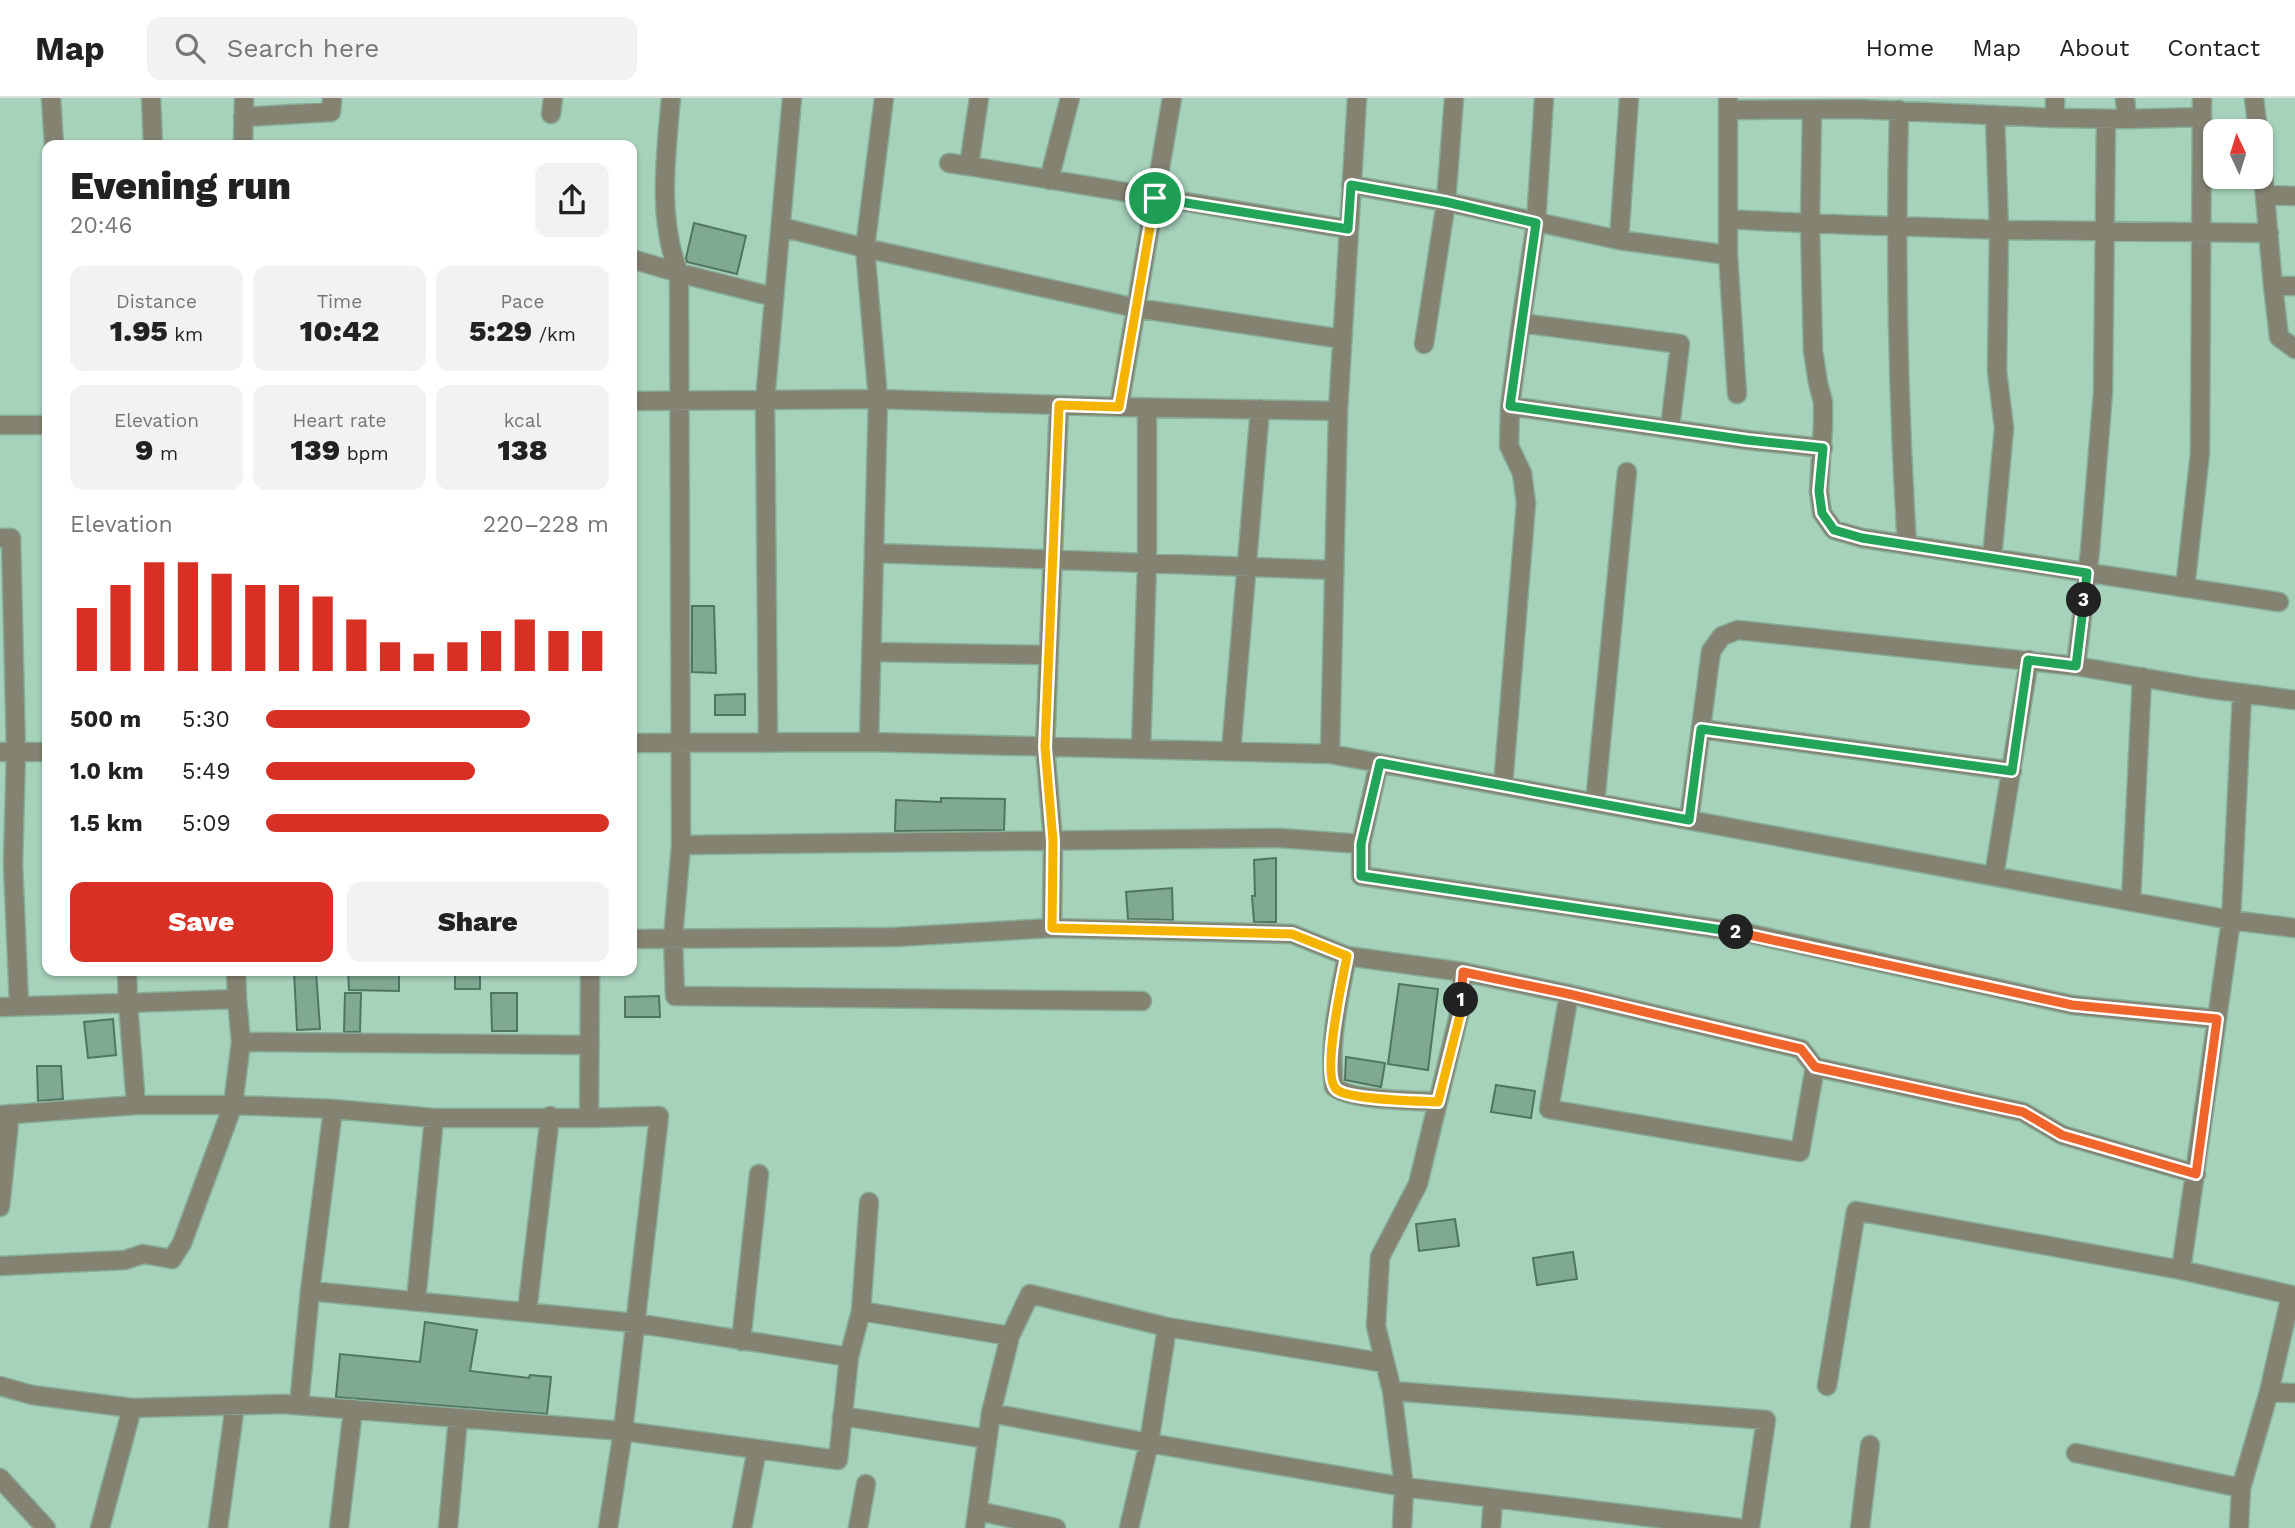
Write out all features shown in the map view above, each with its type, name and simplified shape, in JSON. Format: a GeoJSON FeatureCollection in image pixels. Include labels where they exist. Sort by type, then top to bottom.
{"type":"FeatureCollection","features":[{"type":"Feature","properties":{"kind":"street"},"geometry":{"type":"LineString","coordinates":[[51,98],[54,140]]}},
{"type":"Feature","properties":{"kind":"street"},"geometry":{"type":"LineString","coordinates":[[150,98],[153,140]]}},
{"type":"Feature","properties":{"kind":"street"},"geometry":{"type":"LineString","coordinates":[[243,140],[244,98]]}},
{"type":"Feature","properties":{"kind":"street"},"geometry":{"type":"LineString","coordinates":[[243,117],[331,112],[332,98]]}},
{"type":"Feature","properties":{"kind":"street"},"geometry":{"type":"LineString","coordinates":[[671,98],[664,175],[670,253],[679,274],[680,400],[681,845],[673,938],[675,996],[1143,1000]]}},
{"type":"Feature","properties":{"kind":"street"},"geometry":{"type":"LineString","coordinates":[[768,743],[765,400],[792,98]]}},
{"type":"Feature","properties":{"kind":"street"},"geometry":{"type":"LineString","coordinates":[[869,742],[878,399],[864,248],[884,98]]}},
{"type":"Feature","properties":{"kind":"street"},"geometry":{"type":"LineString","coordinates":[[969,166],[979,98]]}},
{"type":"Feature","properties":{"kind":"street"},"geometry":{"type":"LineString","coordinates":[[1049,180],[1070,98]]}},
{"type":"Feature","properties":{"kind":"street"},"geometry":{"type":"LineString","coordinates":[[1119,407],[1172,98]]}},
{"type":"Feature","properties":{"kind":"street"},"geometry":{"type":"LineString","coordinates":[[1330,754],[1338,411],[1357,98]]}},
{"type":"Feature","properties":{"kind":"street"},"geometry":{"type":"LineString","coordinates":[[1424,345],[1446,202],[1454,98]]}},
{"type":"Feature","properties":{"kind":"street"},"geometry":{"type":"LineString","coordinates":[[1503,786],[1526,503],[1522,473],[1509,446],[1510,406],[1536,223],[1544,98]]}},
{"type":"Feature","properties":{"kind":"street"},"geometry":{"type":"LineString","coordinates":[[1619,240],[1629,98]]}},
{"type":"Feature","properties":{"kind":"street"},"geometry":{"type":"LineString","coordinates":[[2055,98],[2055,118]]}},
{"type":"Feature","properties":{"kind":"street"},"geometry":{"type":"LineString","coordinates":[[2125,98],[2127,120]]}},
{"type":"Feature","properties":{"kind":"street"},"geometry":{"type":"LineString","coordinates":[[2185,588],[2200,453],[2202,98]]}},
{"type":"Feature","properties":{"kind":"street"},"geometry":{"type":"LineString","coordinates":[[2254,98],[2257,119]]}},
{"type":"Feature","properties":{"kind":"street"},"geometry":{"type":"LineString","coordinates":[[1737,394],[1728,255],[1728,104],[1812,110],[1858,104],[1899,110],[1927,105],[1995,115],[2127,120],[2202,117]]}},
{"type":"Feature","properties":{"kind":"street"},"geometry":{"type":"LineString","coordinates":[[1812,110],[1810,225],[1813,351],[1823,402],[1819,491],[1822,513],[1834,530],[1862,538],[2279,602]]}},
{"type":"Feature","properties":{"kind":"street"},"geometry":{"type":"LineString","coordinates":[[1899,110],[1895,225],[1907,545]]}},
{"type":"Feature","properties":{"kind":"street"},"geometry":{"type":"LineString","coordinates":[[1992,558],[2004,428],[1997,371],[1999,230],[1995,115]]}},
{"type":"Feature","properties":{"kind":"street"},"geometry":{"type":"LineString","coordinates":[[2076,666],[2103,392],[2106,119]]}},
{"type":"Feature","properties":{"kind":"street"},"geometry":{"type":"LineString","coordinates":[[949,163],[1348,229]]}},
{"type":"Feature","properties":{"kind":"street"},"geometry":{"type":"LineString","coordinates":[[1351,185],[1446,202],[1619,240],[1728,255]]}},
{"type":"Feature","properties":{"kind":"street"},"geometry":{"type":"LineString","coordinates":[[2265,189],[2279,337],[2295,349]]}},
{"type":"Feature","properties":{"kind":"street"},"geometry":{"type":"LineString","coordinates":[[2266,195],[2295,196]]}},
{"type":"Feature","properties":{"kind":"street"},"geometry":{"type":"LineString","coordinates":[[1729,219],[1810,225],[1895,225],[1999,230],[2269,233]]}},
{"type":"Feature","properties":{"kind":"street"},"geometry":{"type":"LineString","coordinates":[[780,227],[1136,308],[1342,339]]}},
{"type":"Feature","properties":{"kind":"street"},"geometry":{"type":"LineString","coordinates":[[637,261],[679,274],[774,297]]}},
{"type":"Feature","properties":{"kind":"street"},"geometry":{"type":"LineString","coordinates":[[2273,286],[2295,286]]}},
{"type":"Feature","properties":{"kind":"street"},"geometry":{"type":"LineString","coordinates":[[1521,323],[1680,344],[1670,428]]}},
{"type":"Feature","properties":{"kind":"street"},"geometry":{"type":"LineString","coordinates":[[637,401],[878,399],[1338,411]]}},
{"type":"Feature","properties":{"kind":"street"},"geometry":{"type":"LineString","coordinates":[[1052,928],[1053,841],[1045,747],[1059,405]]}},
{"type":"Feature","properties":{"kind":"street"},"geometry":{"type":"LineString","coordinates":[[1510,406],[1823,448]]}},
{"type":"Feature","properties":{"kind":"street"},"geometry":{"type":"LineString","coordinates":[[1141,749],[1147,563],[1147,408]]}},
{"type":"Feature","properties":{"kind":"street"},"geometry":{"type":"LineString","coordinates":[[1231,751],[1260,409]]}},
{"type":"Feature","properties":{"kind":"street"},"geometry":{"type":"LineString","coordinates":[[0,425],[42,425]]}},
{"type":"Feature","properties":{"kind":"street"},"geometry":{"type":"LineString","coordinates":[[1595,803],[1627,472]]}},
{"type":"Feature","properties":{"kind":"street"},"geometry":{"type":"LineString","coordinates":[[0,538],[11,538],[7,645],[6,864],[19,1004]]}},
{"type":"Feature","properties":{"kind":"street"},"geometry":{"type":"LineString","coordinates":[[874,553],[1334,570]]}},
{"type":"Feature","properties":{"kind":"street"},"geometry":{"type":"LineString","coordinates":[[1689,820],[1711,651],[1722,636],[1738,631],[2028,660],[2295,700]]}},
{"type":"Feature","properties":{"kind":"street"},"geometry":{"type":"LineString","coordinates":[[872,652],[1048,655]]}},
{"type":"Feature","properties":{"kind":"street"},"geometry":{"type":"LineString","coordinates":[[1994,876],[2028,660]]}},
{"type":"Feature","properties":{"kind":"street"},"geometry":{"type":"LineString","coordinates":[[2131,901],[2142,677]]}},
{"type":"Feature","properties":{"kind":"street"},"geometry":{"type":"LineString","coordinates":[[2181,1270],[2231,920],[2242,694]]}},
{"type":"Feature","properties":{"kind":"street"},"geometry":{"type":"LineString","coordinates":[[1701,729],[2012,771]]}},
{"type":"Feature","properties":{"kind":"street"},"geometry":{"type":"LineString","coordinates":[[637,743],[869,742],[1330,754],[2231,920],[2295,928]]}},
{"type":"Feature","properties":{"kind":"street"},"geometry":{"type":"LineString","coordinates":[[8,752],[42,751]]}},
{"type":"Feature","properties":{"kind":"street"},"geometry":{"type":"LineString","coordinates":[[1380,763],[1361,844],[1361,876],[1751,934],[2072,1005],[2217,1019]]}},
{"type":"Feature","properties":{"kind":"street"},"geometry":{"type":"LineString","coordinates":[[681,845],[1279,838],[1361,844]]}},
{"type":"Feature","properties":{"kind":"street"},"geometry":{"type":"LineString","coordinates":[[637,939],[895,937],[1052,928],[1292,934],[1347,956],[1463,972],[1801,1049],[1815,1067],[2023,1112],[2062,1135],[2196,1174]]}},
{"type":"Feature","properties":{"kind":"street"},"geometry":{"type":"LineString","coordinates":[[1347,956],[1336,1010],[1331,1065],[1334,1087],[1357,1096],[1438,1102]]}},
{"type":"Feature","properties":{"kind":"street"},"geometry":{"type":"LineString","coordinates":[[1402,1528],[1404,1488],[1392,1391],[1376,1326],[1380,1257],[1418,1184],[1460,1015],[1463,972]]}},
{"type":"Feature","properties":{"kind":"street"},"geometry":{"type":"LineString","coordinates":[[127,976],[136,1105]]}},
{"type":"Feature","properties":{"kind":"street"},"geometry":{"type":"LineString","coordinates":[[0,1266],[125,1260],[143,1254],[172,1259],[183,1243],[233,1105],[241,1041],[236,976]]}},
{"type":"Feature","properties":{"kind":"street"},"geometry":{"type":"LineString","coordinates":[[589,1118],[590,976]]}},
{"type":"Feature","properties":{"kind":"street"},"geometry":{"type":"LineString","coordinates":[[1569,994],[1549,1109],[1800,1152],[1815,1067]]}},
{"type":"Feature","properties":{"kind":"street"},"geometry":{"type":"LineString","coordinates":[[0,1007],[19,1004],[237,999]]}},
{"type":"Feature","properties":{"kind":"street"},"geometry":{"type":"LineString","coordinates":[[241,1041],[590,1045]]}},
{"type":"Feature","properties":{"kind":"street"},"geometry":{"type":"LineString","coordinates":[[0,1208],[5,1114],[136,1105],[233,1105],[333,1109],[433,1118],[659,1116],[623,1431],[608,1528]]}},
{"type":"Feature","properties":{"kind":"street"},"geometry":{"type":"LineString","coordinates":[[299,1405],[333,1109]]}},
{"type":"Feature","properties":{"kind":"street"},"geometry":{"type":"LineString","coordinates":[[527,1312],[551,1116]]}},
{"type":"Feature","properties":{"kind":"street"},"geometry":{"type":"LineString","coordinates":[[416,1300],[433,1118]]}},
{"type":"Feature","properties":{"kind":"street"},"geometry":{"type":"LineString","coordinates":[[741,1341],[759,1174]]}},
{"type":"Feature","properties":{"kind":"street"},"geometry":{"type":"LineString","coordinates":[[0,1386],[32,1395],[132,1408],[299,1405],[623,1431],[838,1460],[849,1357],[861,1311],[869,1202]]}},
{"type":"Feature","properties":{"kind":"street"},"geometry":{"type":"LineString","coordinates":[[1827,1386],[1856,1211],[2181,1270],[2291,1295],[2269,1392],[2241,1488],[2239,1528]]}},
{"type":"Feature","properties":{"kind":"street"},"geometry":{"type":"LineString","coordinates":[[310,1291],[635,1323],[849,1357]]}},
{"type":"Feature","properties":{"kind":"street"},"geometry":{"type":"LineString","coordinates":[[1056,1528],[977,1519],[991,1413],[1010,1336],[1030,1294],[1167,1327],[1385,1363]]}},
{"type":"Feature","properties":{"kind":"street"},"geometry":{"type":"LineString","coordinates":[[861,1311],[1010,1336]]}},
{"type":"Feature","properties":{"kind":"street"},"geometry":{"type":"LineString","coordinates":[[1129,1528],[1149,1443],[1167,1327]]}},
{"type":"Feature","properties":{"kind":"street"},"geometry":{"type":"LineString","coordinates":[[1392,1391],[1766,1420],[1749,1528]]}},
{"type":"Feature","properties":{"kind":"street"},"geometry":{"type":"LineString","coordinates":[[2269,1392],[2295,1393]]}},
{"type":"Feature","properties":{"kind":"street"},"geometry":{"type":"LineString","coordinates":[[218,1528],[236,1405]]}},
{"type":"Feature","properties":{"kind":"street"},"geometry":{"type":"LineString","coordinates":[[100,1528],[132,1408]]}},
{"type":"Feature","properties":{"kind":"street"},"geometry":{"type":"LineString","coordinates":[[339,1528],[353,1409]]}},
{"type":"Feature","properties":{"kind":"street"},"geometry":{"type":"LineString","coordinates":[[991,1413],[1404,1488],[1493,1499],[1598,1520],[1738,1528]]}},
{"type":"Feature","properties":{"kind":"street"},"geometry":{"type":"LineString","coordinates":[[842,1416],[987,1439]]}},
{"type":"Feature","properties":{"kind":"street"},"geometry":{"type":"LineString","coordinates":[[449,1528],[458,1418]]}},
{"type":"Feature","properties":{"kind":"street"},"geometry":{"type":"LineString","coordinates":[[1860,1528],[1870,1445]]}},
{"type":"Feature","properties":{"kind":"street"},"geometry":{"type":"LineString","coordinates":[[742,1528],[757,1449]]}},
{"type":"Feature","properties":{"kind":"street"},"geometry":{"type":"LineString","coordinates":[[2076,1453],[2241,1488]]}},
{"type":"Feature","properties":{"kind":"street"},"geometry":{"type":"LineString","coordinates":[[0,1478],[46,1528]]}},
{"type":"Feature","properties":{"kind":"street"},"geometry":{"type":"LineString","coordinates":[[858,1528],[866,1484]]}},
{"type":"Feature","properties":{"kind":"street"},"geometry":{"type":"LineString","coordinates":[[1491,1528],[1493,1499]]}},
{"type":"Feature","properties":{"kind":"building"},"geometry":{"type":"Polygon","coordinates":[[[694,223],[746,236],[737,274],[687,262],[694,223]]]}},
{"type":"Feature","properties":{"kind":"building"},"geometry":{"type":"Polygon","coordinates":[[[692,606],[714,606],[716,673],[692,672],[692,606]]]}},
{"type":"Feature","properties":{"kind":"building"},"geometry":{"type":"Polygon","coordinates":[[[745,694],[745,715],[715,715],[715,695],[745,694]]]}},
{"type":"Feature","properties":{"kind":"building"},"geometry":{"type":"Polygon","coordinates":[[[941,798],[1005,799],[1004,830],[895,831],[896,800],[941,802],[941,798]]]}},
{"type":"Feature","properties":{"kind":"building"},"geometry":{"type":"Polygon","coordinates":[[[1276,858],[1276,922],[1254,922],[1254,860],[1276,858]]]}},
{"type":"Feature","properties":{"kind":"building"},"geometry":{"type":"Polygon","coordinates":[[[1172,888],[1173,920],[1128,919],[1126,892],[1172,888]]]}},
{"type":"Feature","properties":{"kind":"building"},"geometry":{"type":"Polygon","coordinates":[[[294,976],[316,976],[320,1029],[297,1030],[294,976]]]}},
{"type":"Feature","properties":{"kind":"building"},"geometry":{"type":"Polygon","coordinates":[[[348,976],[399,976],[399,991],[349,990],[348,976]]]}},
{"type":"Feature","properties":{"kind":"building"},"geometry":{"type":"Polygon","coordinates":[[[455,976],[480,976],[480,989],[455,989],[455,976]]]}},
{"type":"Feature","properties":{"kind":"building"},"geometry":{"type":"Polygon","coordinates":[[[1399,984],[1438,989],[1428,1070],[1388,1064],[1399,984]]]}},
{"type":"Feature","properties":{"kind":"building"},"geometry":{"type":"Polygon","coordinates":[[[345,993],[361,993],[360,1032],[344,1032],[345,993]]]}},
{"type":"Feature","properties":{"kind":"building"},"geometry":{"type":"Polygon","coordinates":[[[491,993],[517,993],[517,1031],[492,1031],[491,993]]]}},
{"type":"Feature","properties":{"kind":"building"},"geometry":{"type":"Polygon","coordinates":[[[659,996],[660,1017],[625,1017],[625,997],[659,996]]]}},
{"type":"Feature","properties":{"kind":"building"},"geometry":{"type":"Polygon","coordinates":[[[113,1019],[116,1055],[88,1058],[84,1022],[113,1019]]]}},
{"type":"Feature","properties":{"kind":"building"},"geometry":{"type":"Polygon","coordinates":[[[1346,1057],[1385,1063],[1381,1087],[1345,1080],[1346,1057]]]}},
{"type":"Feature","properties":{"kind":"building"},"geometry":{"type":"Polygon","coordinates":[[[37,1066],[61,1066],[63,1099],[38,1101],[37,1066]]]}},
{"type":"Feature","properties":{"kind":"building"},"geometry":{"type":"Polygon","coordinates":[[[1496,1085],[1535,1091],[1531,1118],[1491,1112],[1496,1085]]]}},
{"type":"Feature","properties":{"kind":"building"},"geometry":{"type":"Polygon","coordinates":[[[1455,1219],[1459,1246],[1419,1251],[1416,1224],[1455,1219]]]}},
{"type":"Feature","properties":{"kind":"building"},"geometry":{"type":"Polygon","coordinates":[[[1573,1252],[1577,1279],[1537,1285],[1533,1258],[1573,1252]]]}},
{"type":"Feature","properties":{"kind":"building"},"geometry":{"type":"Polygon","coordinates":[[[425,1322],[477,1330],[470,1371],[529,1378],[530,1375],[551,1377],[547,1414],[336,1397],[340,1354],[420,1362],[425,1322]]]}},
{"type":"Feature","properties":{"kind":"route"},"geometry":{"type":"LineString","coordinates":[[1351,185],[1446,202],[1536,223],[1510,406],[1747,440],[1823,448],[1819,491],[1822,513],[1834,530],[1862,538],[2087,573],[2076,666],[2028,660],[2012,771],[1701,729],[1689,820],[1380,763],[1361,844],[1361,876],[1751,934],[2072,1005],[2217,1019],[2196,1174],[2062,1135],[2023,1112],[1815,1067],[1801,1049],[1463,972],[1460,1015],[1438,1102],[1357,1096],[1334,1087],[1331,1065],[1336,1010],[1347,956],[1292,934],[1052,928],[1053,841],[1045,747],[1059,405],[1119,407],[1155,198],[1348,229],[1351,185]]}}]}
